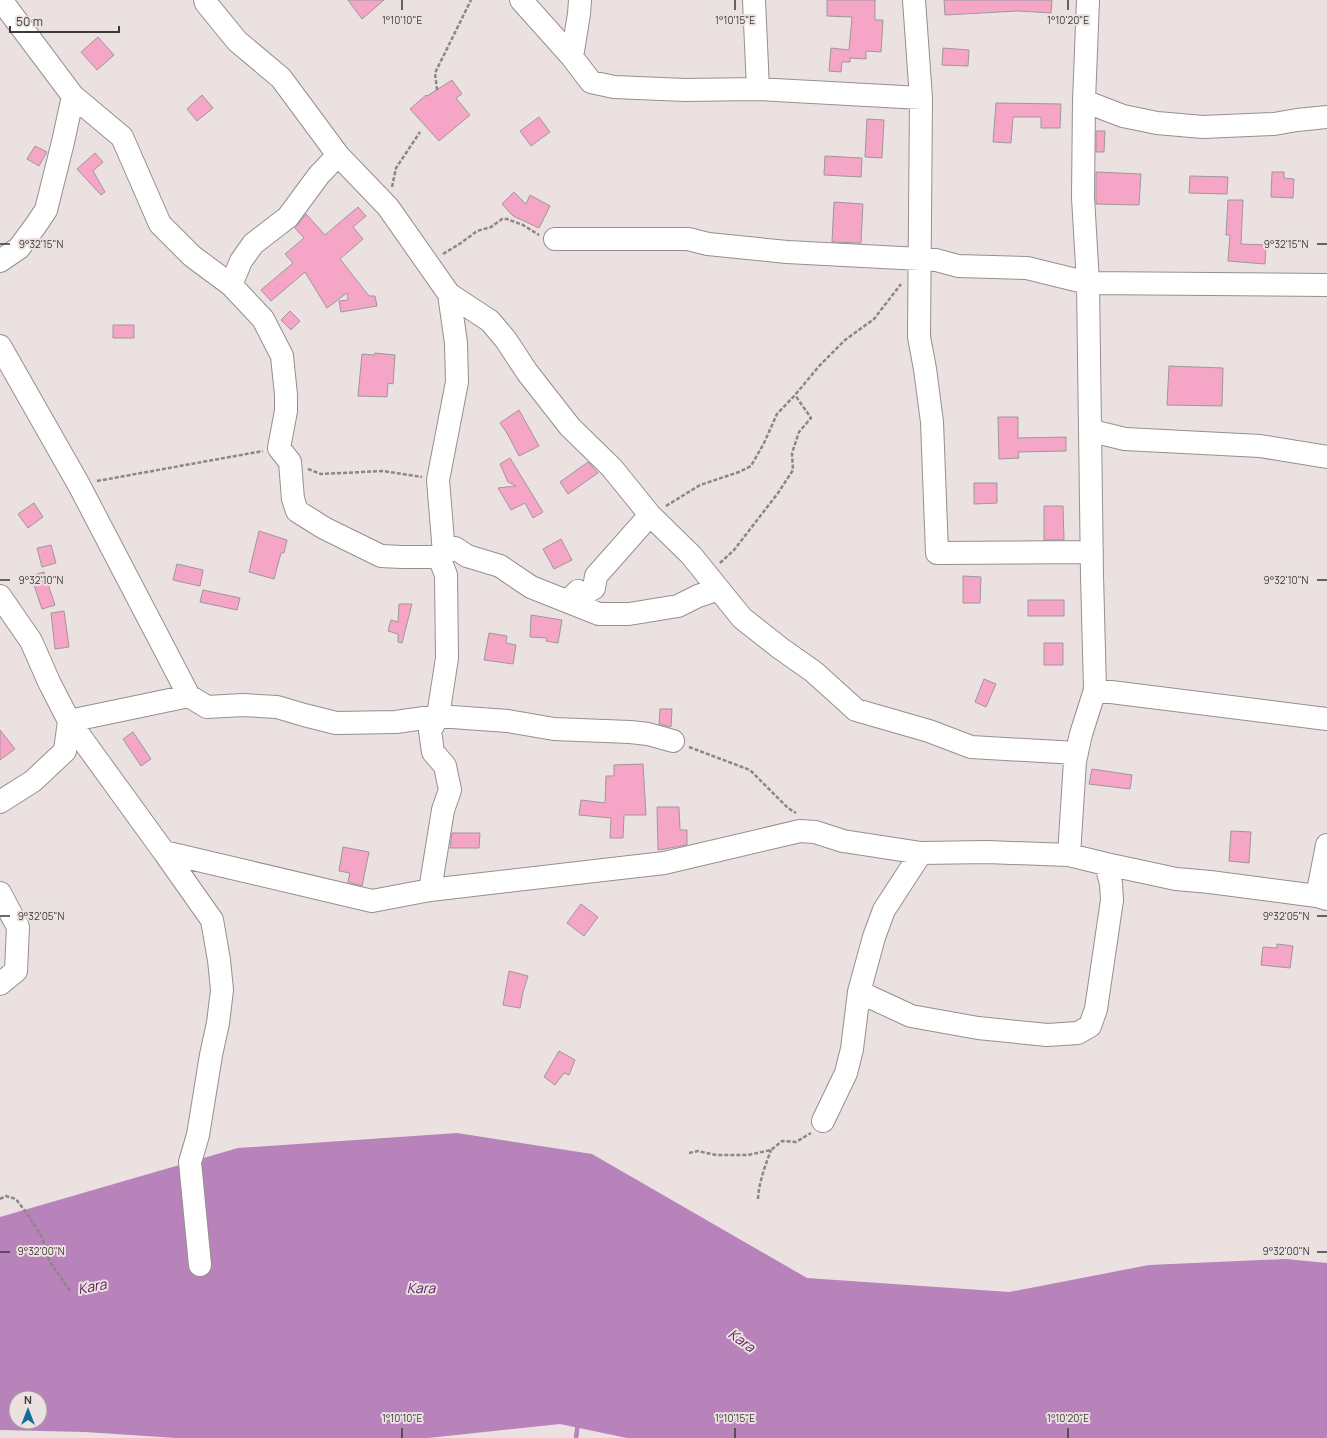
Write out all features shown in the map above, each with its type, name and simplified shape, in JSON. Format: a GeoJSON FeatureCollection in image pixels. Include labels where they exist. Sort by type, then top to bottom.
{"type":"FeatureCollection","features":[{"type":"Feature","properties":{"kind":"street"},"geometry":{"type":"LineString","coordinates":[[0,0],[73,96],[122,137],[160,224],[192,256],[230,285],[263,319],[282,356],[286,403],[284,455],[297,511],[324,528],[381,556],[402,557],[442,555],[455,548],[467,556],[500,566],[530,587],[599,614],[629,614],[678,606],[710,592],[715,586]]}},
{"type":"Feature","properties":{"kind":"street"},"geometry":{"type":"LineString","coordinates":[[205,0],[206,4],[237,41],[281,78],[338,155],[388,207],[449,294],[490,321],[506,340],[527,372],[570,427],[612,468],[650,515],[691,555],[742,618],[780,648],[814,672],[856,710],[929,731],[971,747],[1077,753]]}},
{"type":"Feature","properties":{"kind":"street"},"geometry":{"type":"LineString","coordinates":[[521,0],[572,57],[591,82],[614,87],[685,90],[758,89],[921,98]]}},
{"type":"Feature","properties":{"kind":"street"},"geometry":{"type":"LineString","coordinates":[[572,57],[580,14],[580,0]]}},
{"type":"Feature","properties":{"kind":"street"},"geometry":{"type":"LineString","coordinates":[[754,0],[758,89]]}},
{"type":"Feature","properties":{"kind":"street"},"geometry":{"type":"LineString","coordinates":[[914,0],[921,98],[919,337],[925,368],[932,422],[937,553],[1092,552]]}},
{"type":"Feature","properties":{"kind":"street"},"geometry":{"type":"LineString","coordinates":[[1069,855],[1075,761],[1095,690],[1088,283],[1083,197],[1084,101],[1088,0]]}},
{"type":"Feature","properties":{"kind":"street"},"geometry":{"type":"LineString","coordinates":[[0,261],[19,248],[46,210],[73,96]]}},
{"type":"Feature","properties":{"kind":"street"},"geometry":{"type":"LineString","coordinates":[[1084,101],[1130,117],[1157,123],[1188,126],[1274,124],[1327,117]]}},
{"type":"Feature","properties":{"kind":"street"},"geometry":{"type":"LineString","coordinates":[[230,285],[241,261],[253,244],[288,217],[319,175],[338,155]]}},
{"type":"Feature","properties":{"kind":"street"},"geometry":{"type":"LineString","coordinates":[[556,239],[688,239],[708,244],[787,252],[936,260],[958,266],[1027,268],[1088,283],[1327,285]]}},
{"type":"Feature","properties":{"kind":"street"},"geometry":{"type":"LineString","coordinates":[[430,890],[443,810],[450,790],[445,766],[433,752],[430,731],[438,716],[440,693],[447,658],[446,575],[442,555],[438,480],[457,382],[456,343],[449,294]]}},
{"type":"Feature","properties":{"kind":"street"},"geometry":{"type":"LineString","coordinates":[[0,346],[79,485],[189,696],[207,707],[244,705],[277,707],[336,723],[396,722],[438,716],[508,721],[554,729],[648,734],[673,741]]}},
{"type":"Feature","properties":{"kind":"street"},"geometry":{"type":"LineString","coordinates":[[1090,428],[1100,433],[1125,439],[1260,446],[1327,457]]}},
{"type":"Feature","properties":{"kind":"street"},"geometry":{"type":"LineString","coordinates":[[568,601],[578,591],[584,594],[594,588],[596,576],[650,515]]}},
{"type":"Feature","properties":{"kind":"street"},"geometry":{"type":"LineString","coordinates":[[0,596],[31,641],[49,682],[69,720],[212,920],[219,960],[222,990],[218,1023],[211,1055],[198,1135],[190,1162],[200,1265]]}},
{"type":"Feature","properties":{"kind":"street"},"geometry":{"type":"LineString","coordinates":[[1095,690],[1327,719]]}},
{"type":"Feature","properties":{"kind":"street"},"geometry":{"type":"LineString","coordinates":[[69,720],[189,696]]}},
{"type":"Feature","properties":{"kind":"street"},"geometry":{"type":"LineString","coordinates":[[0,802],[33,781],[65,751],[69,720]]}},
{"type":"Feature","properties":{"kind":"street"},"geometry":{"type":"LineString","coordinates":[[164,852],[372,901],[430,890],[664,863],[800,830],[815,832],[843,841],[921,853],[987,852],[1069,855],[1176,879],[1322,898],[1327,845]]}},
{"type":"Feature","properties":{"kind":"street"},"geometry":{"type":"LineString","coordinates":[[823,1121],[846,1073],[852,1049],[859,992],[874,937],[884,910],[921,853]]}},
{"type":"Feature","properties":{"kind":"street"},"geometry":{"type":"LineString","coordinates":[[859,992],[911,1016],[978,1028],[1047,1035],[1078,1033],[1090,1026],[1096,1009],[1112,900],[1111,884],[1106,864]]}},
{"type":"Feature","properties":{"kind":"street"},"geometry":{"type":"LineString","coordinates":[[0,893],[18,927],[16,971],[0,984]]}},
{"type":"Feature","properties":{"kind":"path"},"geometry":{"type":"LineString","coordinates":[[437,90],[436,73],[471,0]]}},
{"type":"Feature","properties":{"kind":"path"},"geometry":{"type":"LineString","coordinates":[[388,207],[396,168],[420,132]]}},
{"type":"Feature","properties":{"kind":"path"},"geometry":{"type":"LineString","coordinates":[[427,263],[461,243],[476,231],[491,227],[502,219],[523,225],[540,235],[556,239]]}},
{"type":"Feature","properties":{"kind":"path"},"geometry":{"type":"LineString","coordinates":[[650,515],[700,485],[739,472],[751,466],[764,444],[777,414],[820,365],[845,340],[874,319],[888,302],[902,280]]}},
{"type":"Feature","properties":{"kind":"path"},"geometry":{"type":"LineString","coordinates":[[715,586],[715,569],[734,550],[778,493],[793,470],[792,453],[799,432],[811,418],[795,395]]}},
{"type":"Feature","properties":{"kind":"path"},"geometry":{"type":"LineString","coordinates":[[79,485],[284,455],[322,474],[383,470],[438,480]]}},
{"type":"Feature","properties":{"kind":"path"},"geometry":{"type":"LineString","coordinates":[[673,741],[750,770],[788,808],[802,816]]}},
{"type":"Feature","properties":{"kind":"path"},"geometry":{"type":"LineString","coordinates":[[689,1153],[698,1151],[716,1155],[748,1155],[771,1150],[782,1141],[796,1142],[806,1136],[823,1121]]}},
{"type":"Feature","properties":{"kind":"path"},"geometry":{"type":"LineString","coordinates":[[758,1199],[758,1192],[771,1150]]}},
{"type":"Feature","properties":{"kind":"path"},"geometry":{"type":"LineString","coordinates":[[0,1199],[6,1196],[16,1199],[42,1237],[50,1262],[70,1291]]}},
{"type":"Feature","properties":{"kind":"water","name":"Kara"},"geometry":{"type":"Polygon","coordinates":[[[457,1133],[592,1154],[807,1278],[1009,1292],[1149,1265],[1286,1259],[1327,1263],[1327,1438],[627,1438],[560,1424],[428,1438],[176,1438],[85,1432],[0,1430],[0,1217],[238,1148],[457,1133]]]}},
{"type":"Feature","properties":{"kind":"building"},"geometry":{"type":"Polygon","coordinates":[[[348,0],[384,0],[362,19],[348,0]]]}},
{"type":"Feature","properties":{"kind":"building"},"geometry":{"type":"Polygon","coordinates":[[[827,0],[875,0],[875,20],[883,20],[881,52],[866,51],[866,59],[850,58],[850,62],[842,62],[841,72],[829,71],[831,48],[849,50],[852,17],[827,16],[827,0]]]}},
{"type":"Feature","properties":{"kind":"building"},"geometry":{"type":"Polygon","coordinates":[[[944,0],[1052,0],[1051,13],[1018,11],[945,15],[944,0]]]}},
{"type":"Feature","properties":{"kind":"building"},"geometry":{"type":"Polygon","coordinates":[[[98,37],[114,55],[97,70],[81,52],[98,37]]]}},
{"type":"Feature","properties":{"kind":"building"},"geometry":{"type":"Polygon","coordinates":[[[943,48],[969,50],[968,66],[942,65],[943,48]]]}},
{"type":"Feature","properties":{"kind":"building"},"geometry":{"type":"Polygon","coordinates":[[[452,80],[462,94],[456,98],[470,115],[439,141],[410,109],[426,95],[427,96],[452,80]]]}},
{"type":"Feature","properties":{"kind":"building"},"geometry":{"type":"Polygon","coordinates":[[[202,95],[213,108],[197,121],[187,109],[202,95]]]}},
{"type":"Feature","properties":{"kind":"building"},"geometry":{"type":"Polygon","coordinates":[[[996,103],[1061,104],[1060,128],[1041,128],[1041,117],[1013,117],[1011,143],[993,142],[996,103]]]}},
{"type":"Feature","properties":{"kind":"building"},"geometry":{"type":"Polygon","coordinates":[[[539,117],[550,132],[531,146],[520,131],[539,117]]]}},
{"type":"Feature","properties":{"kind":"building"},"geometry":{"type":"Polygon","coordinates":[[[867,119],[884,120],[882,158],[865,157],[867,119]]]}},
{"type":"Feature","properties":{"kind":"building"},"geometry":{"type":"Polygon","coordinates":[[[1096,131],[1105,131],[1104,152],[1096,152],[1096,131]]]}},
{"type":"Feature","properties":{"kind":"building"},"geometry":{"type":"Polygon","coordinates":[[[35,146],[47,152],[39,166],[27,159],[35,146]]]}},
{"type":"Feature","properties":{"kind":"building"},"geometry":{"type":"Polygon","coordinates":[[[95,153],[103,162],[93,171],[105,192],[101,195],[77,169],[95,153]]]}},
{"type":"Feature","properties":{"kind":"building"},"geometry":{"type":"Polygon","coordinates":[[[825,156],[862,158],[861,177],[824,175],[825,156]]]}},
{"type":"Feature","properties":{"kind":"building"},"geometry":{"type":"Polygon","coordinates":[[[1096,172],[1141,174],[1139,205],[1096,204],[1096,172]]]}},
{"type":"Feature","properties":{"kind":"building"},"geometry":{"type":"Polygon","coordinates":[[[1272,172],[1284,172],[1284,178],[1294,179],[1293,198],[1271,197],[1272,172]]]}},
{"type":"Feature","properties":{"kind":"building"},"geometry":{"type":"Polygon","coordinates":[[[1190,176],[1228,177],[1227,194],[1189,193],[1190,176]]]}},
{"type":"Feature","properties":{"kind":"building"},"geometry":{"type":"Polygon","coordinates":[[[514,192],[526,204],[530,195],[550,206],[539,228],[513,216],[502,204],[514,192]]]}},
{"type":"Feature","properties":{"kind":"building"},"geometry":{"type":"Polygon","coordinates":[[[1228,200],[1243,200],[1241,244],[1266,245],[1265,264],[1228,261],[1230,235],[1226,235],[1228,200]]]}},
{"type":"Feature","properties":{"kind":"building"},"geometry":{"type":"Polygon","coordinates":[[[834,202],[863,204],[861,243],[832,242],[834,202]]]}},
{"type":"Feature","properties":{"kind":"building"},"geometry":{"type":"Polygon","coordinates":[[[358,207],[366,216],[353,227],[363,239],[340,259],[369,296],[375,296],[377,306],[341,312],[339,301],[348,300],[347,293],[327,308],[305,272],[271,301],[261,290],[293,263],[285,254],[304,238],[295,228],[306,214],[325,235],[358,207]]]}},
{"type":"Feature","properties":{"kind":"building"},"geometry":{"type":"Polygon","coordinates":[[[290,311],[300,321],[291,330],[281,320],[290,311]]]}},
{"type":"Feature","properties":{"kind":"building"},"geometry":{"type":"Polygon","coordinates":[[[113,325],[134,325],[134,338],[113,338],[113,325]]]}},
{"type":"Feature","properties":{"kind":"building"},"geometry":{"type":"Polygon","coordinates":[[[375,353],[395,355],[393,384],[388,383],[387,397],[358,396],[362,354],[374,355],[375,353]]]}},
{"type":"Feature","properties":{"kind":"building"},"geometry":{"type":"Polygon","coordinates":[[[1169,366],[1223,368],[1222,406],[1167,405],[1169,366]]]}},
{"type":"Feature","properties":{"kind":"building"},"geometry":{"type":"Polygon","coordinates":[[[519,410],[539,446],[519,456],[500,423],[519,410]]]}},
{"type":"Feature","properties":{"kind":"building"},"geometry":{"type":"Polygon","coordinates":[[[998,417],[1018,417],[1018,438],[1066,437],[1066,451],[1018,452],[1019,458],[999,459],[998,417]]]}},
{"type":"Feature","properties":{"kind":"building"},"geometry":{"type":"Polygon","coordinates":[[[510,458],[543,512],[533,518],[525,503],[511,510],[498,488],[516,486],[508,482],[500,464],[510,458]]]}},
{"type":"Feature","properties":{"kind":"building"},"geometry":{"type":"Polygon","coordinates":[[[588,462],[598,473],[568,494],[560,482],[588,462]]]}},
{"type":"Feature","properties":{"kind":"building"},"geometry":{"type":"Polygon","coordinates":[[[974,483],[997,483],[997,503],[974,504],[974,483]]]}},
{"type":"Feature","properties":{"kind":"building"},"geometry":{"type":"Polygon","coordinates":[[[34,503],[43,517],[28,528],[18,514],[34,503]]]}},
{"type":"Feature","properties":{"kind":"building"},"geometry":{"type":"Polygon","coordinates":[[[1044,506],[1063,506],[1064,540],[1044,540],[1044,506]]]}},
{"type":"Feature","properties":{"kind":"building"},"geometry":{"type":"Polygon","coordinates":[[[259,531],[287,540],[284,553],[281,553],[274,579],[249,572],[259,531]]]}},
{"type":"Feature","properties":{"kind":"building"},"geometry":{"type":"Polygon","coordinates":[[[561,539],[572,560],[554,569],[543,549],[561,539]]]}},
{"type":"Feature","properties":{"kind":"building"},"geometry":{"type":"Polygon","coordinates":[[[51,545],[56,563],[42,567],[37,548],[51,545]]]}},
{"type":"Feature","properties":{"kind":"building"},"geometry":{"type":"Polygon","coordinates":[[[177,564],[203,570],[200,586],[173,580],[177,564]]]}},
{"type":"Feature","properties":{"kind":"building"},"geometry":{"type":"Polygon","coordinates":[[[44,572],[55,605],[42,609],[31,576],[44,572]]]}},
{"type":"Feature","properties":{"kind":"building"},"geometry":{"type":"Polygon","coordinates":[[[963,576],[981,577],[980,603],[963,603],[963,576]]]}},
{"type":"Feature","properties":{"kind":"building"},"geometry":{"type":"Polygon","coordinates":[[[203,590],[240,598],[237,610],[200,602],[203,590]]]}},
{"type":"Feature","properties":{"kind":"building"},"geometry":{"type":"Polygon","coordinates":[[[1028,600],[1064,600],[1064,616],[1028,616],[1028,600]]]}},
{"type":"Feature","properties":{"kind":"building"},"geometry":{"type":"Polygon","coordinates":[[[399,604],[412,604],[402,643],[398,642],[398,634],[388,631],[391,620],[398,622],[399,604]]]}},
{"type":"Feature","properties":{"kind":"building"},"geometry":{"type":"Polygon","coordinates":[[[64,611],[69,647],[55,649],[51,613],[64,611]]]}},
{"type":"Feature","properties":{"kind":"building"},"geometry":{"type":"Polygon","coordinates":[[[531,615],[562,620],[558,643],[546,641],[547,638],[530,637],[531,615]]]}},
{"type":"Feature","properties":{"kind":"building"},"geometry":{"type":"Polygon","coordinates":[[[489,633],[507,636],[506,643],[516,645],[513,664],[484,660],[489,633]]]}},
{"type":"Feature","properties":{"kind":"building"},"geometry":{"type":"Polygon","coordinates":[[[1044,643],[1063,643],[1063,665],[1044,665],[1044,643]]]}},
{"type":"Feature","properties":{"kind":"building"},"geometry":{"type":"Polygon","coordinates":[[[984,679],[996,684],[986,707],[975,702],[984,679]]]}},
{"type":"Feature","properties":{"kind":"building"},"geometry":{"type":"Polygon","coordinates":[[[660,709],[672,709],[671,727],[659,724],[660,709]]]}},
{"type":"Feature","properties":{"kind":"building"},"geometry":{"type":"Polygon","coordinates":[[[0,730],[15,749],[0,760],[0,730]]]}},
{"type":"Feature","properties":{"kind":"building"},"geometry":{"type":"Polygon","coordinates":[[[133,732],[151,759],[141,766],[123,739],[133,732]]]}},
{"type":"Feature","properties":{"kind":"building"},"geometry":{"type":"Polygon","coordinates":[[[643,764],[646,815],[624,815],[623,838],[610,838],[611,818],[579,815],[581,800],[605,803],[606,776],[614,776],[614,765],[643,764]]]}},
{"type":"Feature","properties":{"kind":"building"},"geometry":{"type":"Polygon","coordinates":[[[1092,769],[1132,775],[1130,789],[1089,784],[1092,769]]]}},
{"type":"Feature","properties":{"kind":"building"},"geometry":{"type":"Polygon","coordinates":[[[657,807],[679,807],[680,830],[687,830],[687,845],[658,850],[657,807]]]}},
{"type":"Feature","properties":{"kind":"building"},"geometry":{"type":"Polygon","coordinates":[[[1231,831],[1251,832],[1249,863],[1229,861],[1231,831]]]}},
{"type":"Feature","properties":{"kind":"building"},"geometry":{"type":"Polygon","coordinates":[[[452,833],[480,833],[479,848],[450,848],[452,833]]]}},
{"type":"Feature","properties":{"kind":"building"},"geometry":{"type":"Polygon","coordinates":[[[343,847],[369,852],[362,886],[348,882],[350,873],[339,871],[343,847]]]}},
{"type":"Feature","properties":{"kind":"building"},"geometry":{"type":"Polygon","coordinates":[[[581,904],[598,917],[584,936],[567,923],[581,904]]]}},
{"type":"Feature","properties":{"kind":"building"},"geometry":{"type":"Polygon","coordinates":[[[1277,944],[1293,946],[1290,968],[1261,965],[1263,947],[1277,948],[1277,944]]]}},
{"type":"Feature","properties":{"kind":"building"},"geometry":{"type":"Polygon","coordinates":[[[509,971],[528,976],[520,1008],[503,1005],[509,971]]]}},
{"type":"Feature","properties":{"kind":"building"},"geometry":{"type":"Polygon","coordinates":[[[559,1051],[575,1060],[569,1075],[564,1073],[555,1085],[544,1077],[559,1051]]]}},
{"type":"Feature","properties":{"kind":"waterway"},"geometry":{"type":"LineString","coordinates":[[576,1438],[578,1422]]}}]}
